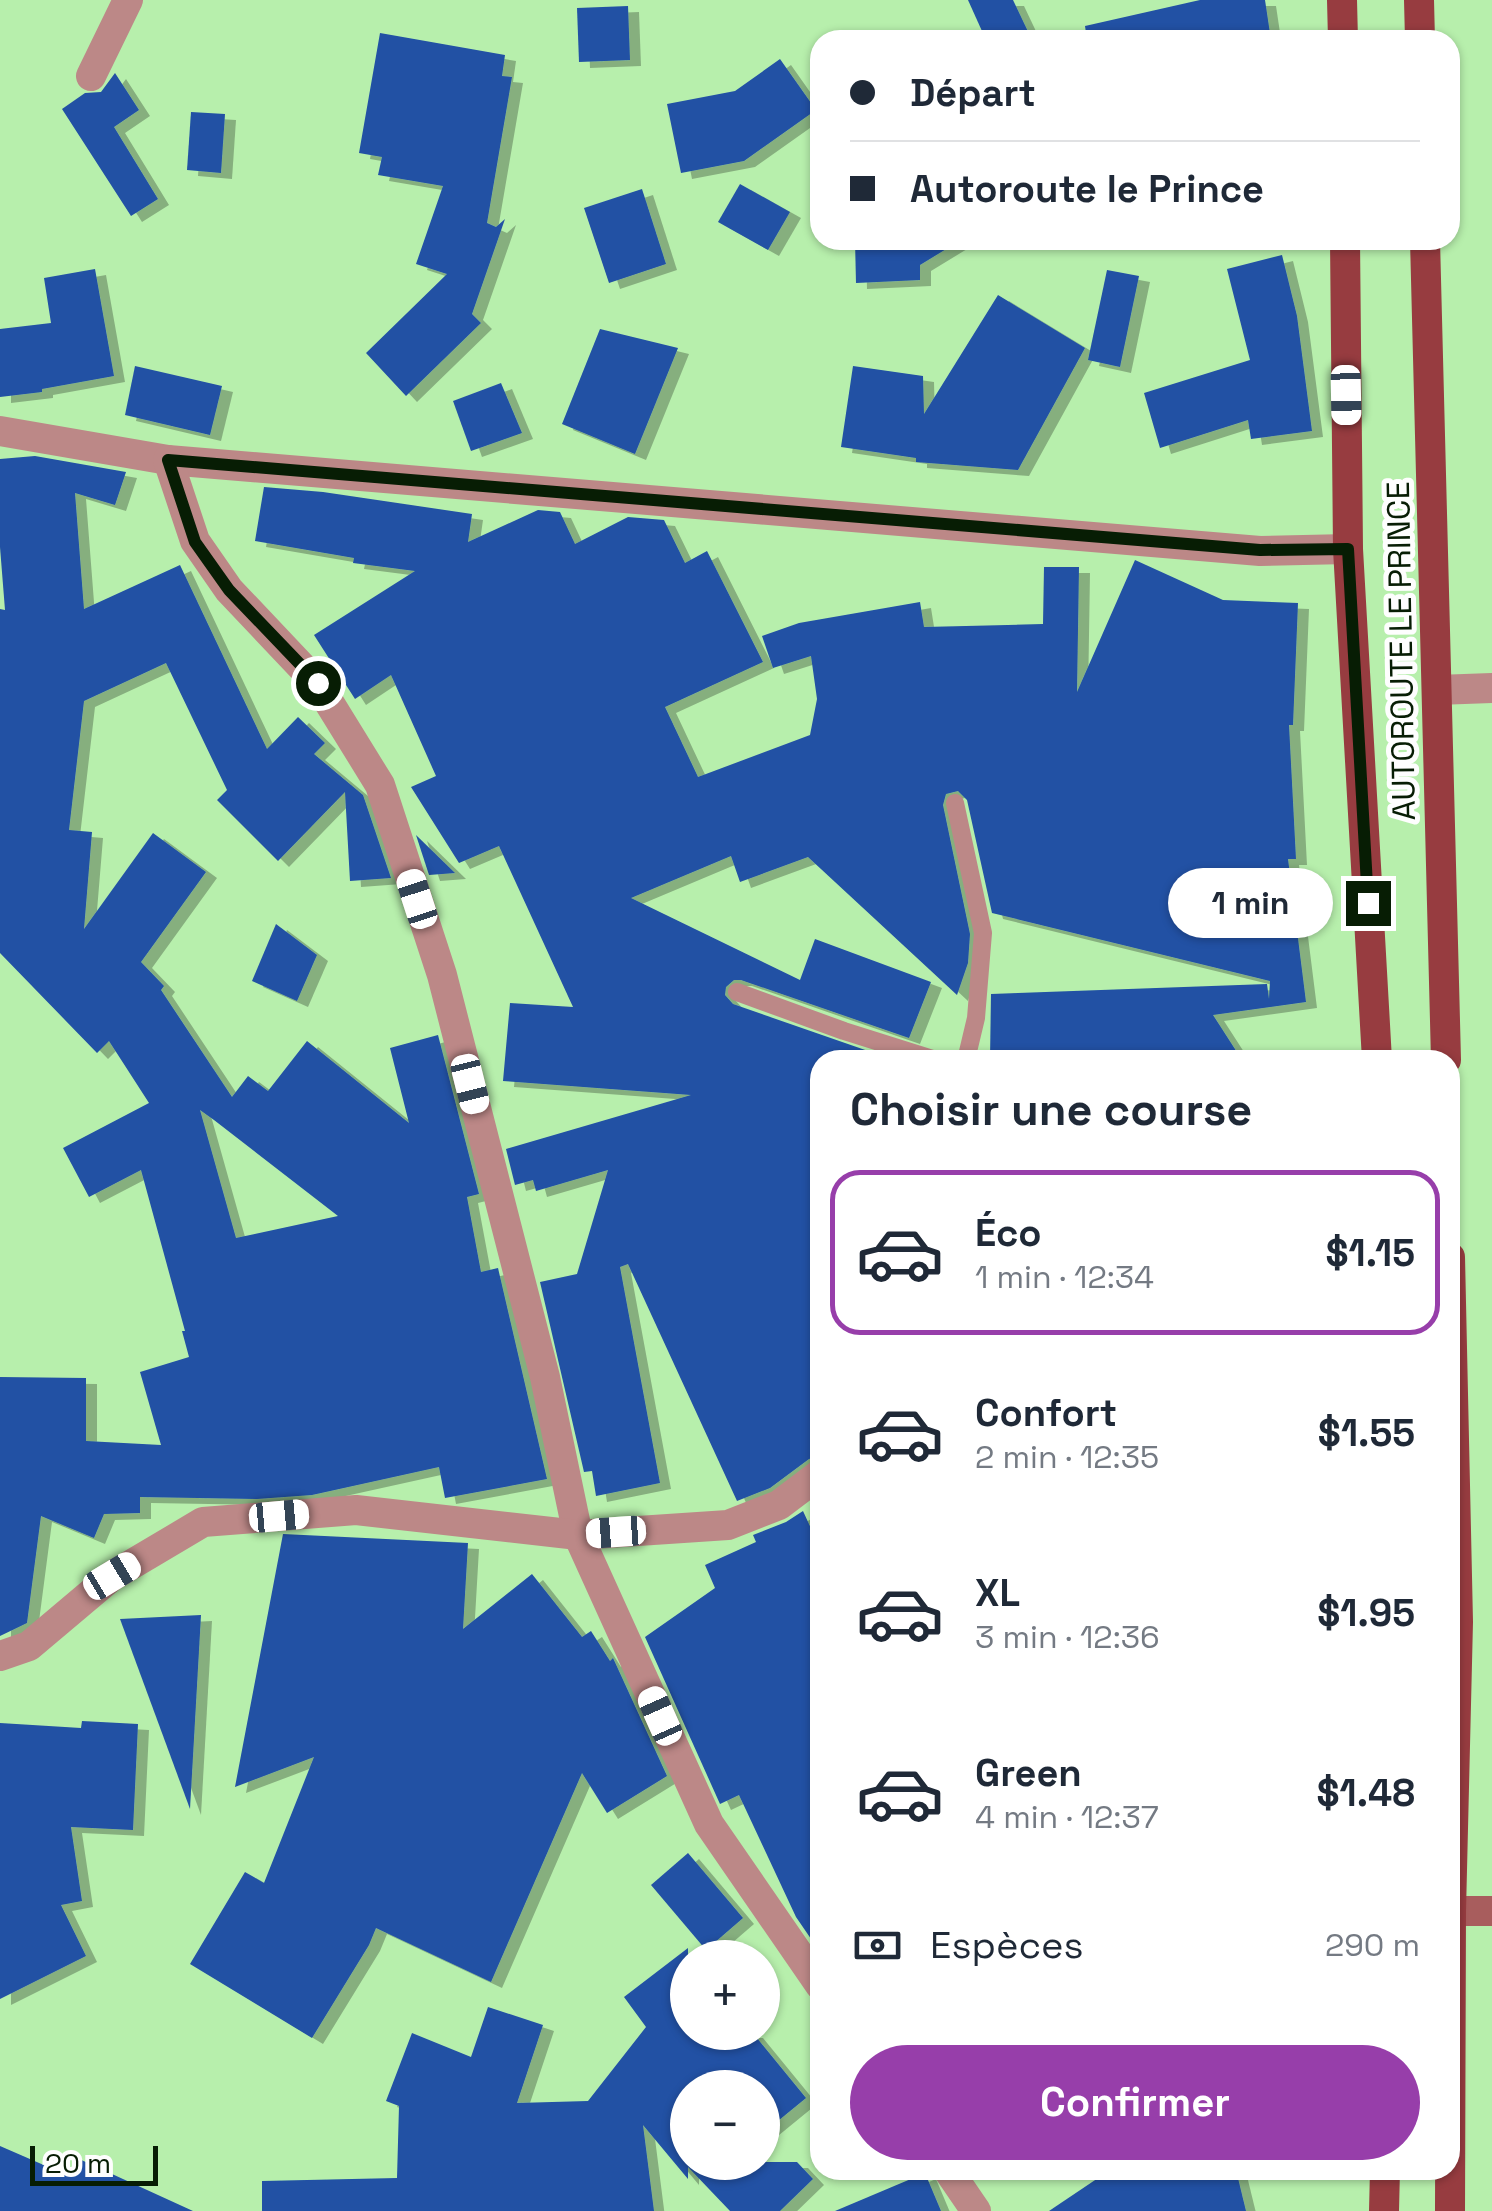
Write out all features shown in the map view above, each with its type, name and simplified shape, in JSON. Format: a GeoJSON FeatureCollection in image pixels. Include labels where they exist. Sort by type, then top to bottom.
{"type":"FeatureCollection","features":[{"type":"Feature","properties":{"kind":"main road"},"geometry":{"type":"LineString","coordinates":[[1342,0],[1343,30]]}},
{"type":"Feature","properties":{"kind":"main road"},"geometry":{"type":"LineString","coordinates":[[1419,0],[1420,30]]}},
{"type":"Feature","properties":{"kind":"main road","name":"AUTOROUTE LE PRINCE"},"geometry":{"type":"LineString","coordinates":[[1345,250],[1348,549],[1376,1050]]}},
{"type":"Feature","properties":{"kind":"main road","name":"AUTOROUTE LE PRINCE"},"geometry":{"type":"LineString","coordinates":[[1426,250],[1446,1050]]}},
{"type":"Feature","properties":{"kind":"main road"},"geometry":{"type":"LineString","coordinates":[[1384,2211],[1385,2180]]}},
{"type":"Feature","properties":{"kind":"main road"},"geometry":{"type":"LineString","coordinates":[[1450,2180],[1450,2211]]}},
{"type":"Feature","properties":{"kind":"street"},"geometry":{"type":"LineString","coordinates":[[91,76],[126,1]]}},
{"type":"Feature","properties":{"kind":"street"},"geometry":{"type":"LineString","coordinates":[[0,431],[168,460],[1260,550],[1348,549]]}},
{"type":"Feature","properties":{"kind":"street"},"geometry":{"type":"LineString","coordinates":[[168,460],[195,542],[229,590],[318,683],[380,785],[442,974],[545,1377],[578,1535],[709,1824],[810,1970]]}},
{"type":"Feature","properties":{"kind":"street"},"geometry":{"type":"LineString","coordinates":[[1437,690],[1492,688]]}},
{"type":"Feature","properties":{"kind":"street"},"geometry":{"type":"LineString","coordinates":[[0,1656],[29,1646],[112,1576],[202,1522],[356,1510],[578,1535],[728,1525],[779,1505],[810,1482]]}},
{"type":"Feature","properties":{"kind":"street"},"geometry":{"type":"LineString","coordinates":[[1460,1912],[1492,1912]]}},
{"type":"Feature","properties":{"kind":"street"},"geometry":{"type":"LineString","coordinates":[[955,2180],[976,2211]]}},
{"type":"Feature","properties":{"kind":"lane"},"geometry":{"type":"LineString","coordinates":[[955,803],[983,933],[976,1018],[968,1050]]}},
{"type":"Feature","properties":{"kind":"lane"},"geometry":{"type":"LineString","coordinates":[[737,992],[903,1050]]}},
{"type":"Feature","properties":{"kind":"building"},"geometry":{"type":"Polygon","coordinates":[[[968,0],[1013,0],[1027,30],[982,30],[968,0]]]}},
{"type":"Feature","properties":{"kind":"building"},"geometry":{"type":"Polygon","coordinates":[[[1200,0],[1265,0],[1270,30],[1086,30],[1085,26],[1200,0]]]}},
{"type":"Feature","properties":{"kind":"building"},"geometry":{"type":"Polygon","coordinates":[[[628,6],[630,60],[579,62],[577,8],[628,6]]]}},
{"type":"Feature","properties":{"kind":"building"},"geometry":{"type":"Polygon","coordinates":[[[380,33],[505,55],[502,76],[512,77],[487,223],[496,227],[505,219],[472,314],[481,323],[406,396],[366,353],[447,274],[416,264],[443,186],[378,175],[382,157],[359,153],[380,33]]]}},
{"type":"Feature","properties":{"kind":"building"},"geometry":{"type":"Polygon","coordinates":[[[780,59],[810,102],[810,114],[744,161],[681,173],[667,104],[735,91],[780,59]]]}},
{"type":"Feature","properties":{"kind":"building"},"geometry":{"type":"Polygon","coordinates":[[[115,73],[139,110],[114,127],[158,199],[131,216],[62,109],[85,93],[101,92],[115,73]]]}},
{"type":"Feature","properties":{"kind":"building"},"geometry":{"type":"Polygon","coordinates":[[[191,112],[225,114],[221,173],[187,170],[191,112]]]}},
{"type":"Feature","properties":{"kind":"building"},"geometry":{"type":"Polygon","coordinates":[[[740,184],[790,212],[768,250],[718,222],[740,184]]]}},
{"type":"Feature","properties":{"kind":"building"},"geometry":{"type":"Polygon","coordinates":[[[642,189],[666,264],[609,283],[584,208],[642,189]]]}},
{"type":"Feature","properties":{"kind":"building"},"geometry":{"type":"Polygon","coordinates":[[[855,250],[945,250],[920,265],[920,280],[856,283],[855,250]]]}},
{"type":"Feature","properties":{"kind":"building"},"geometry":{"type":"Polygon","coordinates":[[[1282,255],[1297,316],[1312,431],[1251,439],[1248,420],[1160,448],[1144,393],[1250,360],[1227,269],[1282,255]]]}},
{"type":"Feature","properties":{"kind":"building"},"geometry":{"type":"Polygon","coordinates":[[[95,269],[114,376],[0,397],[0,329],[51,323],[44,278],[95,269]]]}},
{"type":"Feature","properties":{"kind":"building"},"geometry":{"type":"Polygon","coordinates":[[[1107,270],[1139,276],[1120,367],[1088,360],[1107,270]]]}},
{"type":"Feature","properties":{"kind":"building"},"geometry":{"type":"Polygon","coordinates":[[[998,295],[1085,348],[1018,470],[916,462],[916,458],[841,447],[853,366],[923,376],[924,414],[998,295]]]}},
{"type":"Feature","properties":{"kind":"building"},"geometry":{"type":"Polygon","coordinates":[[[600,329],[678,348],[635,454],[562,424],[600,329]]]}},
{"type":"Feature","properties":{"kind":"building"},"geometry":{"type":"Polygon","coordinates":[[[135,366],[222,386],[210,435],[125,415],[135,366]]]}},
{"type":"Feature","properties":{"kind":"building"},"geometry":{"type":"Polygon","coordinates":[[[501,383],[522,433],[471,451],[453,401],[501,383]]]}},
{"type":"Feature","properties":{"kind":"building"},"geometry":{"type":"Polygon","coordinates":[[[35,456],[126,472],[115,505],[75,493],[84,609],[180,565],[267,749],[298,717],[325,743],[314,754],[363,795],[391,878],[350,881],[345,792],[278,861],[217,800],[227,790],[166,663],[84,701],[69,830],[92,832],[84,929],[153,833],[206,872],[141,962],[164,986],[161,990],[232,1097],[248,1076],[268,1091],[307,1041],[409,1123],[390,1048],[438,1035],[479,1194],[467,1197],[481,1272],[498,1268],[547,1479],[445,1498],[439,1467],[312,1495],[257,1499],[140,1497],[140,1513],[104,1514],[94,1538],[41,1516],[27,1623],[0,1636],[0,1377],[86,1378],[86,1441],[161,1445],[140,1372],[189,1357],[141,1170],[89,1197],[63,1148],[149,1103],[109,1041],[97,1053],[0,953],[0,609],[5,610],[0,459],[35,456]],[[200,1110],[236,1238],[338,1216],[200,1110]]]}},
{"type":"Feature","properties":{"kind":"building"},"geometry":{"type":"Polygon","coordinates":[[[264,487],[472,514],[468,542],[538,510],[560,512],[575,544],[628,517],[664,520],[685,563],[707,551],[763,662],[665,707],[698,777],[810,735],[817,699],[811,656],[773,668],[762,636],[799,623],[920,602],[924,627],[1043,624],[1044,567],[1079,567],[1077,692],[1135,560],[1223,600],[1298,603],[1293,725],[1289,725],[1296,859],[1288,859],[1306,1002],[1213,1015],[1236,1050],[990,1050],[991,994],[1267,984],[1269,999],[1270,981],[992,913],[967,800],[958,791],[946,794],[943,805],[970,934],[968,963],[957,995],[808,857],[740,882],[731,856],[631,898],[800,980],[815,939],[931,982],[909,1038],[741,980],[726,987],[725,995],[733,1004],[865,1050],[810,1050],[810,1459],[770,1488],[737,1501],[628,1264],[620,1267],[660,1483],[596,1496],[592,1471],[584,1472],[540,1282],[577,1274],[608,1170],[536,1191],[533,1180],[515,1185],[506,1149],[691,1095],[503,1081],[510,1003],[573,1007],[499,846],[459,863],[411,787],[436,776],[391,675],[355,699],[314,635],[415,571],[353,563],[354,558],[255,541],[264,487]]]}},
{"type":"Feature","properties":{"kind":"building"},"geometry":{"type":"Polygon","coordinates":[[[416,835],[455,873],[429,875],[416,835]]]}},
{"type":"Feature","properties":{"kind":"building"},"geometry":{"type":"Polygon","coordinates":[[[276,924],[317,955],[297,1001],[252,981],[276,924]]]}},
{"type":"Feature","properties":{"kind":"building"},"geometry":{"type":"Polygon","coordinates":[[[803,1511],[810,1526],[810,1937],[796,1917],[739,1795],[720,1804],[645,1637],[715,1588],[705,1565],[756,1542],[753,1535],[803,1511]]]}},
{"type":"Feature","properties":{"kind":"building"},"geometry":{"type":"Polygon","coordinates":[[[283,1534],[468,1543],[463,1629],[532,1574],[582,1637],[591,1631],[610,1661],[613,1658],[667,1776],[607,1813],[582,1773],[491,1982],[376,1928],[312,2038],[190,1964],[245,1872],[264,1883],[314,1757],[235,1787],[283,1534]]]}},
{"type":"Feature","properties":{"kind":"building"},"geometry":{"type":"Polygon","coordinates":[[[201,1615],[190,1809],[120,1619],[201,1615]]]}},
{"type":"Feature","properties":{"kind":"building"},"geometry":{"type":"Polygon","coordinates":[[[82,1721],[138,1724],[133,1830],[71,1827],[82,1901],[61,1905],[86,1956],[0,1999],[0,1723],[81,1728],[82,1721]]]}},
{"type":"Feature","properties":{"kind":"building"},"geometry":{"type":"Polygon","coordinates":[[[688,1853],[743,1918],[718,1940],[698,1940],[651,1885],[688,1853]]]}},
{"type":"Feature","properties":{"kind":"building"},"geometry":{"type":"Polygon","coordinates":[[[670,1962],[670,2050],[767,2050],[806,2098],[780,2119],[780,2070],[670,2070],[670,2157],[643,2125],[654,2211],[262,2211],[262,2181],[397,2178],[399,2106],[386,2101],[412,2033],[471,2057],[488,2007],[543,2025],[517,2103],[588,2101],[646,2027],[624,1997],[670,1962]]]}},
{"type":"Feature","properties":{"kind":"building"},"geometry":{"type":"Polygon","coordinates":[[[0,2146],[69,2176],[77,2158],[193,2211],[0,2211],[0,2146]]]}},
{"type":"Feature","properties":{"kind":"building"},"geometry":{"type":"Polygon","coordinates":[[[780,2162],[797,2162],[812,2180],[780,2211],[730,2211],[700,2180],[780,2180],[780,2162]]]}},
{"type":"Feature","properties":{"kind":"building"},"geometry":{"type":"Polygon","coordinates":[[[908,2180],[928,2180],[941,2211],[835,2211],[908,2180]]]}},
{"type":"Feature","properties":{"kind":"building"},"geometry":{"type":"Polygon","coordinates":[[[1095,2180],[1238,2180],[1246,2211],[1049,2211],[1095,2180]]]}},
{"type":"Feature","properties":{"kind":"route"},"geometry":{"type":"LineString","coordinates":[[318,683],[229,590],[195,542],[168,460],[641,502],[1260,550],[1348,549],[1368,903]]}}]}
